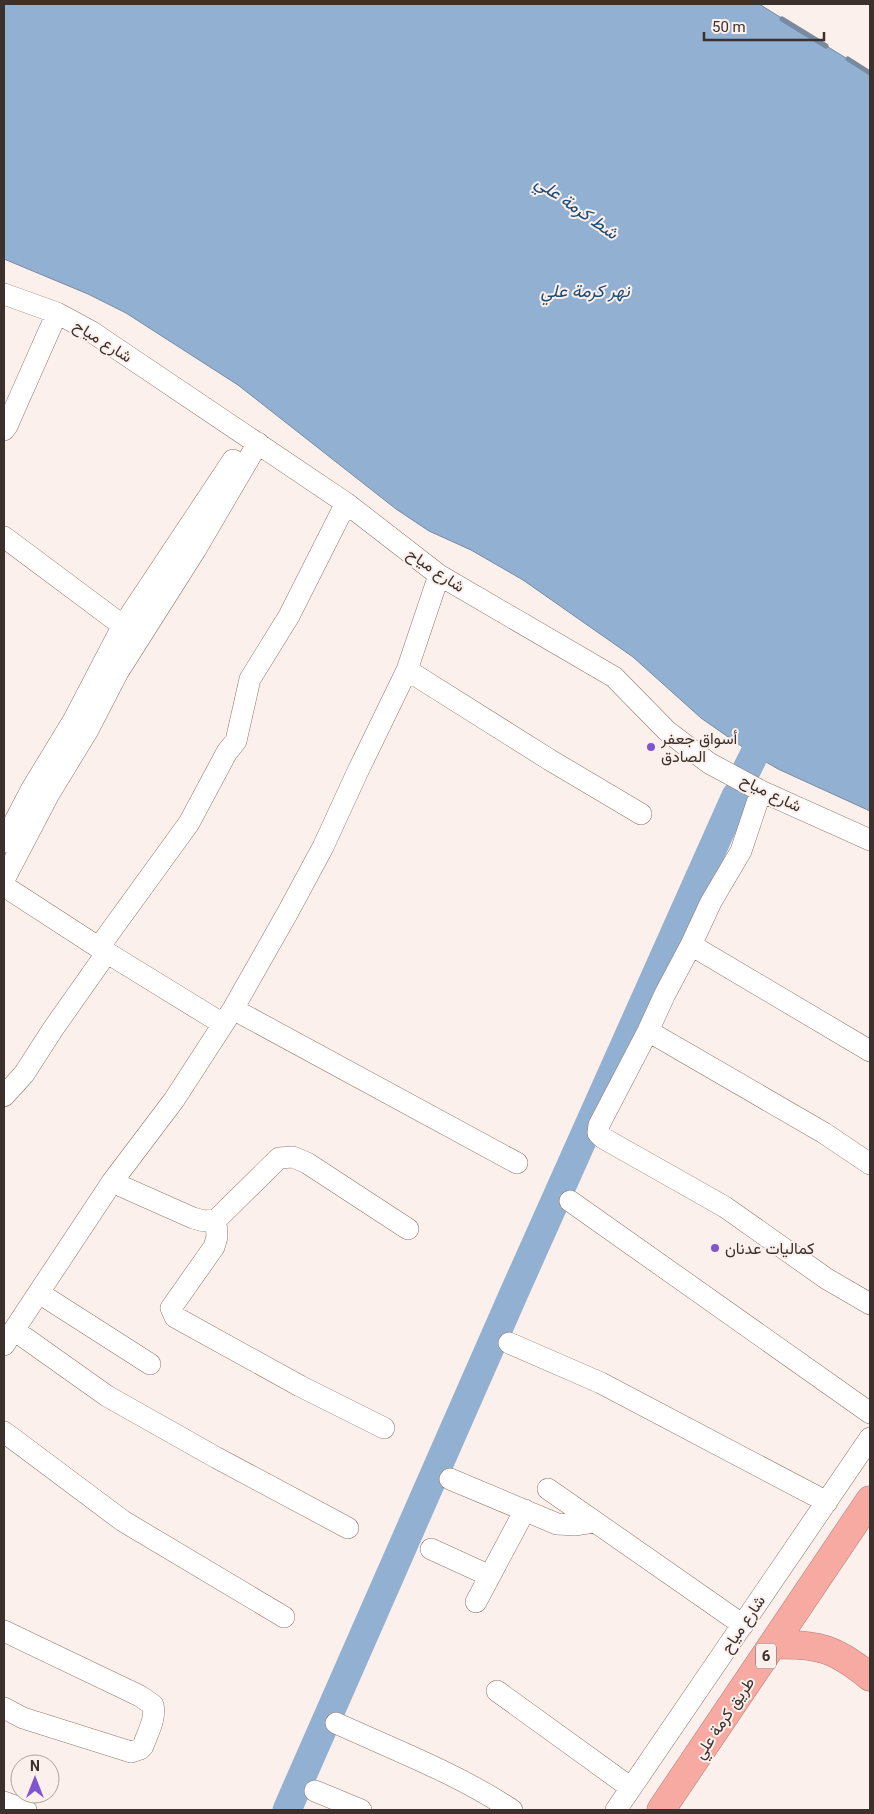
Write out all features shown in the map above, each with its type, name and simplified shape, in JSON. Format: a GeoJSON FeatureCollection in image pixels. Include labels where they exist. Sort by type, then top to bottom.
{"type":"FeatureCollection","features":[{"type":"Feature","properties":{"kind":"highway","name":"طريق كرمة علي"},"geometry":{"type":"LineString","coordinates":[[660,1810],[774,1645],[870,1500]]}},
{"type":"Feature","properties":{"kind":"highway"},"geometry":{"type":"LineString","coordinates":[[774,1645],[799,1644],[835,1652],[851,1661],[870,1677]]}},
{"type":"Feature","properties":{"kind":"street","name":"شارع مياح"},"geometry":{"type":"LineString","coordinates":[[4,294],[57,313],[92,332],[346,503],[439,575],[614,677],[667,731],[709,762],[762,791],[870,840]]}},
{"type":"Feature","properties":{"kind":"street"},"geometry":{"type":"LineString","coordinates":[[4,430],[57,313]]}},
{"type":"Feature","properties":{"kind":"street"},"geometry":{"type":"LineString","coordinates":[[4,842],[31,790],[73,721],[253,440]]}},
{"type":"Feature","properties":{"kind":"street"},"geometry":{"type":"LineString","coordinates":[[4,1096],[24,1074],[103,958],[102,943],[190,823],[227,752],[236,741],[250,679],[289,616],[346,503]]}},
{"type":"Feature","properties":{"kind":"street"},"geometry":{"type":"LineString","coordinates":[[4,537],[131,632]]}},
{"type":"Feature","properties":{"kind":"street"},"geometry":{"type":"LineString","coordinates":[[348,1528],[217,1458],[107,1396],[9,1337],[112,1182],[174,1100],[228,1016],[288,912],[323,847],[356,773],[407,670],[439,575]]}},
{"type":"Feature","properties":{"kind":"street"},"geometry":{"type":"LineString","coordinates":[[4,880],[49,794],[88,730],[118,672],[131,632]]}},
{"type":"Feature","properties":{"kind":"street"},"geometry":{"type":"LineString","coordinates":[[407,670],[550,760],[641,814]]}},
{"type":"Feature","properties":{"kind":"street"},"geometry":{"type":"LineString","coordinates":[[762,791],[741,851],[711,902],[648,1032],[599,1125],[598,1133],[603,1138],[725,1207],[827,1279],[870,1304]]}},
{"type":"Feature","properties":{"kind":"street"},"geometry":{"type":"LineString","coordinates":[[4,886],[101,949],[517,1163]]}},
{"type":"Feature","properties":{"kind":"street"},"geometry":{"type":"LineString","coordinates":[[691,946],[870,1051]]}},
{"type":"Feature","properties":{"kind":"street"},"geometry":{"type":"LineString","coordinates":[[648,1032],[824,1133],[870,1164]]}},
{"type":"Feature","properties":{"kind":"street"},"geometry":{"type":"LineString","coordinates":[[112,1182],[193,1218],[204,1221],[216,1220],[279,1158],[293,1157],[408,1229]]}},
{"type":"Feature","properties":{"kind":"street"},"geometry":{"type":"LineString","coordinates":[[570,1201],[870,1413]]}},
{"type":"Feature","properties":{"kind":"street"},"geometry":{"type":"LineString","coordinates":[[216,1220],[217,1237],[214,1247],[171,1308],[175,1317],[300,1386],[384,1428]]}},
{"type":"Feature","properties":{"kind":"street"},"geometry":{"type":"LineString","coordinates":[[39,1293],[150,1364]]}},
{"type":"Feature","properties":{"kind":"street"},"geometry":{"type":"LineString","coordinates":[[509,1344],[601,1383],[827,1502]]}},
{"type":"Feature","properties":{"kind":"street"},"geometry":{"type":"LineString","coordinates":[[4,1432],[123,1521],[284,1617]]}},
{"type":"Feature","properties":{"kind":"street","name":"شارع مياح"},"geometry":{"type":"LineString","coordinates":[[616,1810],[870,1438]]}},
{"type":"Feature","properties":{"kind":"street"},"geometry":{"type":"LineString","coordinates":[[450,1479],[557,1524],[576,1525],[595,1522]]}},
{"type":"Feature","properties":{"kind":"street"},"geometry":{"type":"LineString","coordinates":[[548,1489],[743,1625]]}},
{"type":"Feature","properties":{"kind":"street"},"geometry":{"type":"LineString","coordinates":[[476,1602],[525,1510]]}},
{"type":"Feature","properties":{"kind":"street"},"geometry":{"type":"LineString","coordinates":[[432,1549],[490,1576]]}},
{"type":"Feature","properties":{"kind":"street"},"geometry":{"type":"LineString","coordinates":[[4,1631],[140,1696],[153,1705],[154,1718],[143,1746],[140,1750],[130,1752],[23,1718],[4,1708]]}},
{"type":"Feature","properties":{"kind":"street"},"geometry":{"type":"LineString","coordinates":[[497,1691],[631,1788]]}},
{"type":"Feature","properties":{"kind":"street"},"geometry":{"type":"LineString","coordinates":[[336,1723],[475,1788],[512,1810]]}},
{"type":"Feature","properties":{"kind":"street"},"geometry":{"type":"LineString","coordinates":[[315,1791],[362,1810]]}},
{"type":"Feature","properties":{"kind":"street"},"geometry":{"type":"LineString","coordinates":[[4,1802],[26,1810]]}},
{"type":"Feature","properties":{"kind":"water","name":"نهر كرمة علي"},"geometry":{"type":"Polygon","coordinates":[[[4,4],[759,4],[870,73],[870,811],[778,769],[754,755],[701,718],[633,657],[523,580],[471,550],[429,531],[396,509],[238,385],[126,313],[88,294],[4,259],[4,4]]]}},
{"type":"Feature","properties":{"kind":"waterway"},"geometry":{"type":"LineString","coordinates":[[782,19],[826,46]]}},
{"type":"Feature","properties":{"kind":"waterway"},"geometry":{"type":"LineString","coordinates":[[848,59],[870,73]]}},
{"type":"Feature","properties":{"kind":"waterway"},"geometry":{"type":"LineString","coordinates":[[747,769],[754,755]]}},
{"type":"Feature","properties":{"kind":"waterway"},"geometry":{"type":"LineString","coordinates":[[287,1810],[514,1293],[736,796]]}},
{"type":"Feature","properties":{"kind":"place","name":"أسواق جعفر الصادق"},"geometry":{"type":"Point","coordinates":[651,747]}},
{"type":"Feature","properties":{"kind":"place","name":"كماليات عدنان"},"geometry":{"type":"Point","coordinates":[715,1248]}},
{"type":"Feature","properties":{"kind":"water label","name":"شط كرمة علي"},"geometry":{"type":"Point","coordinates":[577,207]}}]}
